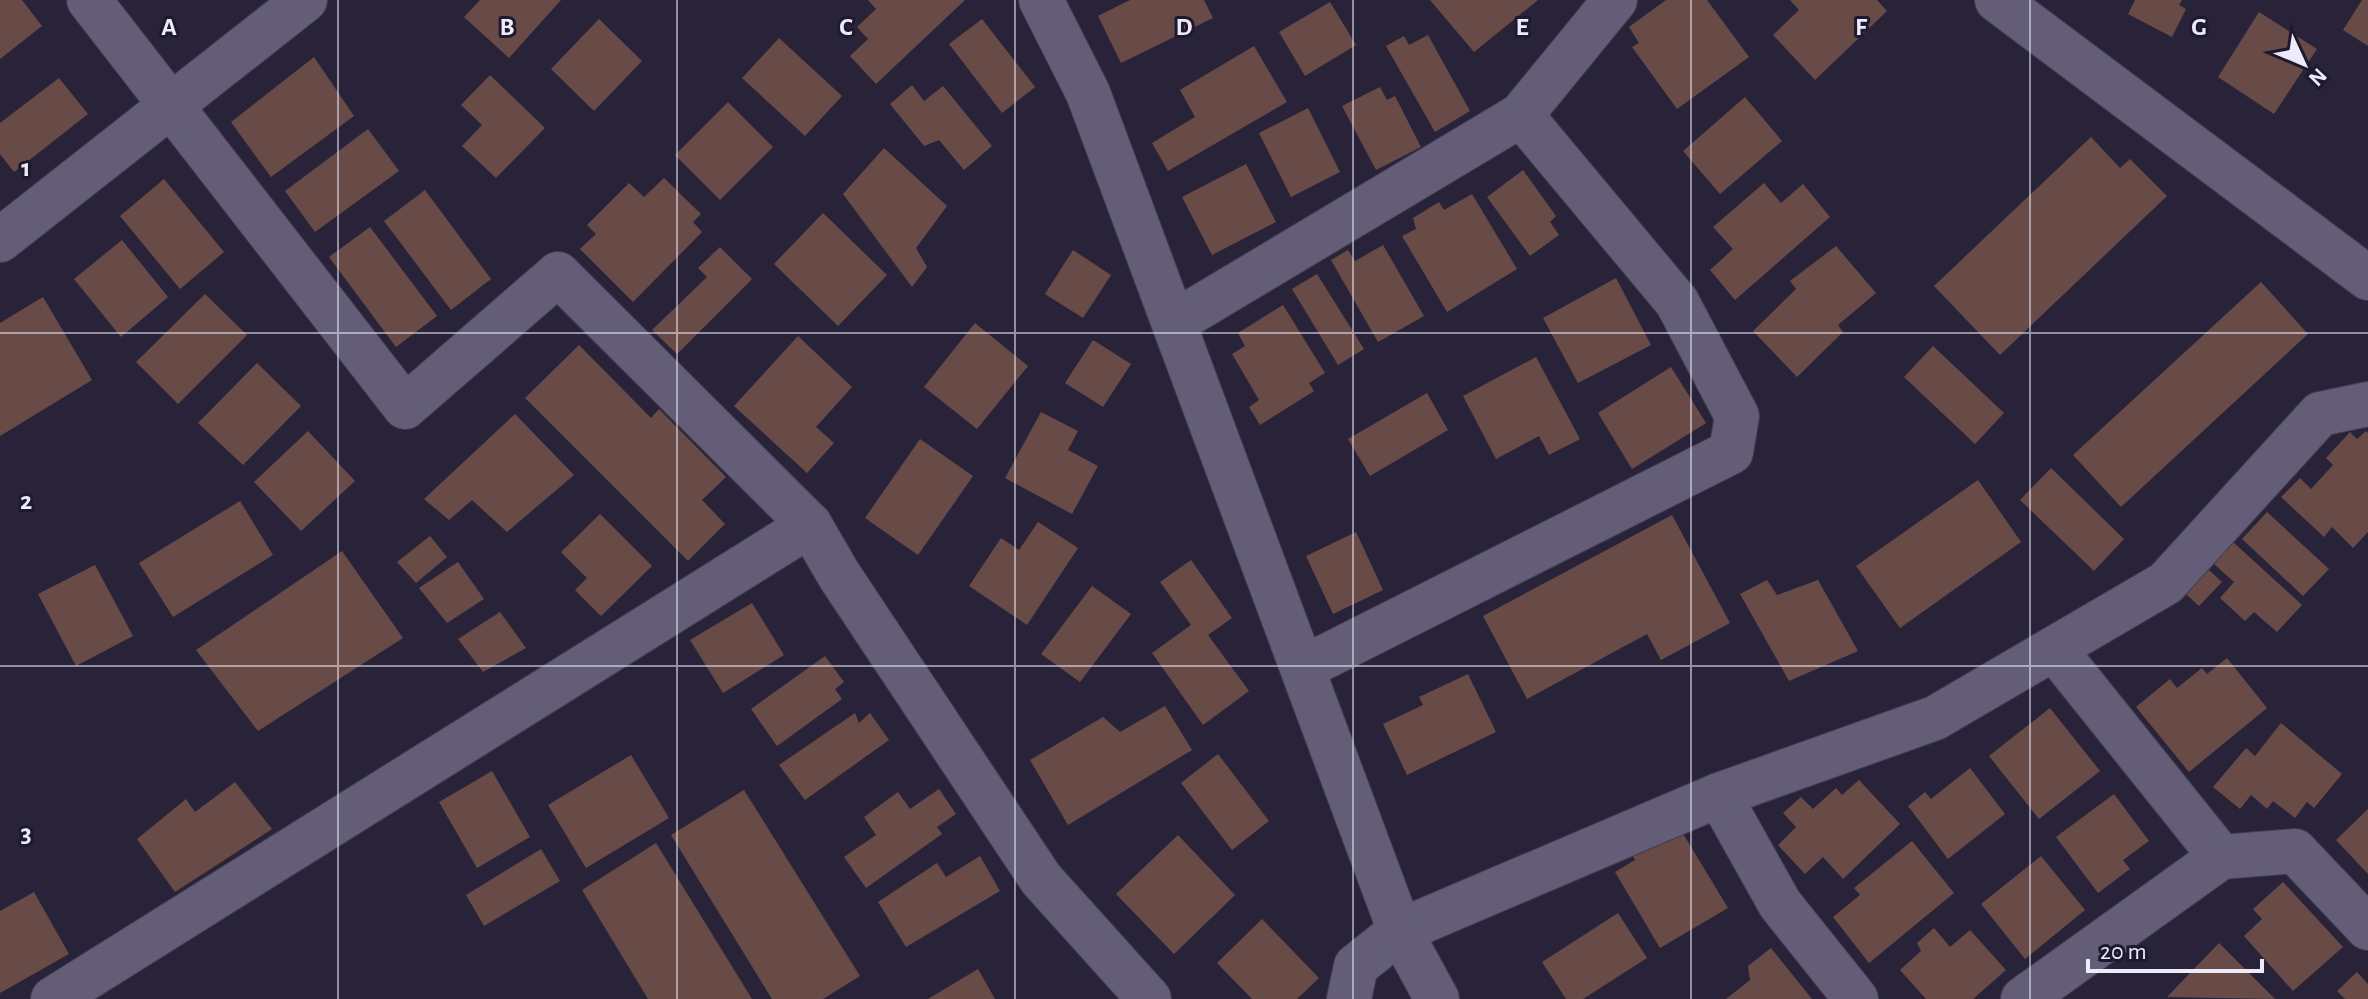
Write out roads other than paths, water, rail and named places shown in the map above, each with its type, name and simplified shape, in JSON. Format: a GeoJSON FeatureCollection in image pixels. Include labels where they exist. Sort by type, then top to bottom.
{"type":"FeatureCollection","features":[{"type":"Feature","properties":{"kind":"street"},"geometry":{"type":"LineString","coordinates":[[89,0],[405,407],[558,274],[810,525],[839,575],[1041,879],[1149,999]]}},
{"type":"Feature","properties":{"kind":"street"},"geometry":{"type":"LineString","coordinates":[[0,240],[305,0]]}},
{"type":"Feature","properties":{"kind":"street"},"geometry":{"type":"LineString","coordinates":[[1041,0],[1088,93],[1400,931],[1437,999]]}},
{"type":"Feature","properties":{"kind":"street"},"geometry":{"type":"LineString","coordinates":[[1175,322],[1521,115],[1615,0]]}},
{"type":"Feature","properties":{"kind":"street"},"geometry":{"type":"LineString","coordinates":[[1997,0],[2368,278]]}},
{"type":"Feature","properties":{"kind":"street"},"geometry":{"type":"LineString","coordinates":[[1303,668],[1731,452],[1737,416],[1677,302],[1521,115]]}},
{"type":"Feature","properties":{"kind":"street"},"geometry":{"type":"LineString","coordinates":[[1349,999],[1356,966],[1400,931],[1719,795],[1935,718],[2055,650],[2166,583],[2320,414],[2368,404]]}},
{"type":"Feature","properties":{"kind":"street"},"geometry":{"type":"LineString","coordinates":[[53,999],[810,525]]}},
{"type":"Feature","properties":{"kind":"street"},"geometry":{"type":"LineString","coordinates":[[2055,650],[2221,857]]}},
{"type":"Feature","properties":{"kind":"street"},"geometry":{"type":"LineString","coordinates":[[1719,795],[1780,904],[1856,999]]}},
{"type":"Feature","properties":{"kind":"street"},"geometry":{"type":"LineString","coordinates":[[2023,999],[2221,857],[2295,851],[2368,928]]}}]}
